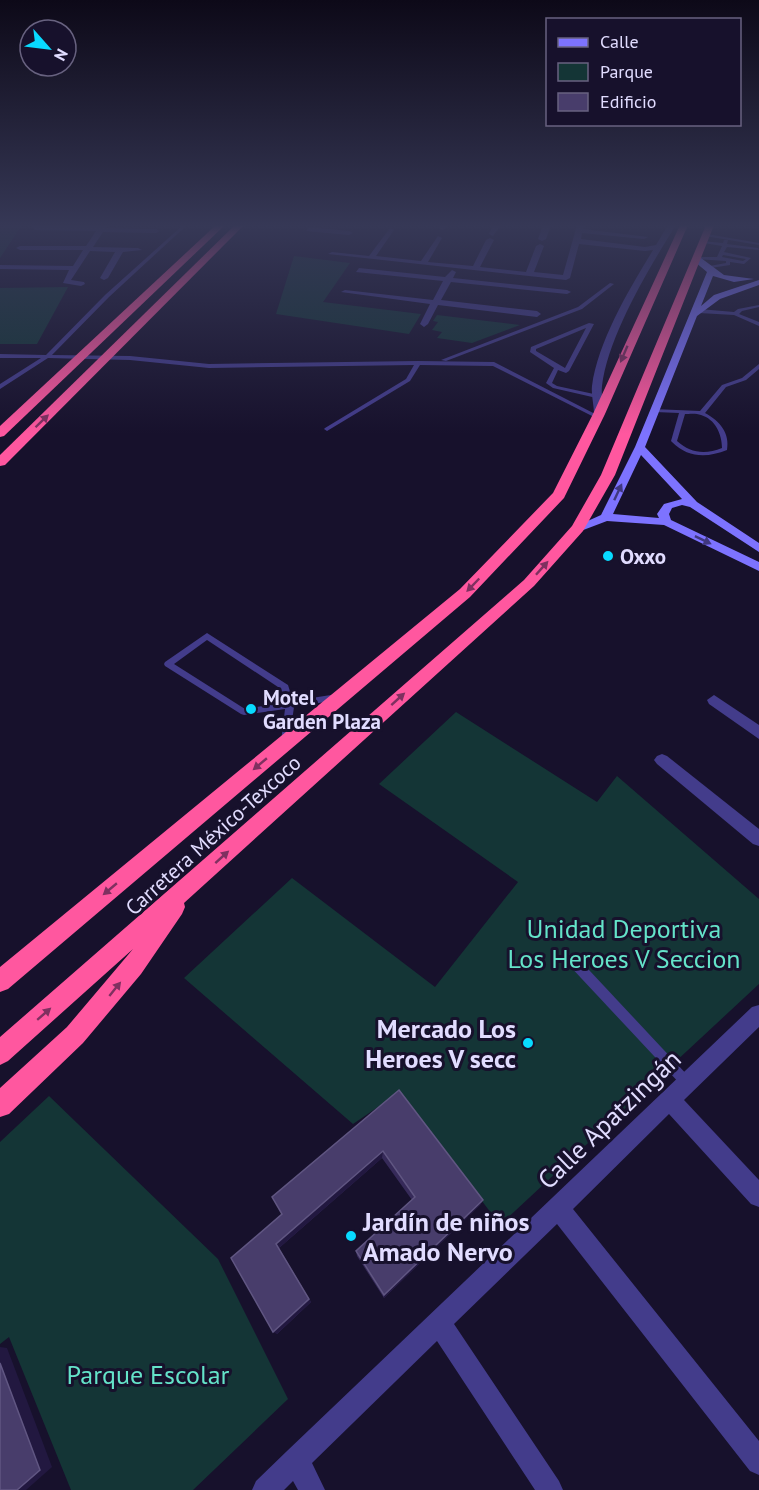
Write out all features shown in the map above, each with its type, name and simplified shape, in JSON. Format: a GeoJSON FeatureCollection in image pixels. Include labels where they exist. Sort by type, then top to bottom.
{"type":"FeatureCollection","features":[{"type":"Feature","properties":{"kind":"highway"},"geometry":{"type":"LineString","coordinates":[[0,433],[147,295]]}},
{"type":"Feature","properties":{"kind":"highway"},"geometry":{"type":"LineString","coordinates":[[0,462],[170,295]]}},
{"type":"Feature","properties":{"kind":"highway","name":"Carretera México-Texcoco"},"geometry":{"type":"LineString","coordinates":[[0,981],[465,593],[559,495],[599,415],[602,397],[651,295]]}},
{"type":"Feature","properties":{"kind":"highway","name":"Carretera México-Texcoco"},"geometry":{"type":"LineString","coordinates":[[0,1053],[529,583],[578,528],[608,475],[686,295]]}},
{"type":"Feature","properties":{"kind":"highway"},"geometry":{"type":"LineString","coordinates":[[0,1106],[75,1035],[98,1009],[139,958],[189,886]]}},
{"type":"Feature","properties":{"kind":"street"},"geometry":{"type":"LineString","coordinates":[[368,295],[537,314]]}},
{"type":"Feature","properties":{"kind":"street"},"geometry":{"type":"LineString","coordinates":[[424,324],[440,295]]}},
{"type":"Feature","properties":{"kind":"street"},"geometry":{"type":"LineString","coordinates":[[602,397],[597,386],[612,340],[635,295]]}},
{"type":"Feature","properties":{"kind":"street"},"geometry":{"type":"LineString","coordinates":[[606,517],[655,410],[690,321],[696,295]]}},
{"type":"Feature","properties":{"kind":"street"},"geometry":{"type":"LineString","coordinates":[[690,321],[705,304],[725,295]]}},
{"type":"Feature","properties":{"kind":"street"},"geometry":{"type":"LineString","coordinates":[[640,447],[693,504],[759,548]]}},
{"type":"Feature","properties":{"kind":"street"},"geometry":{"type":"LineString","coordinates":[[666,522],[663,514],[668,506],[681,502],[693,504]]}},
{"type":"Feature","properties":{"kind":"street"},"geometry":{"type":"LineString","coordinates":[[578,528],[606,517],[666,522],[759,567]]}},
{"type":"Feature","properties":{"kind":"street"},"geometry":{"type":"LineString","coordinates":[[714,700],[759,733]]}},
{"type":"Feature","properties":{"kind":"street"},"geometry":{"type":"LineString","coordinates":[[662,760],[759,839]]}},
{"type":"Feature","properties":{"kind":"street","name":"Calle Apatzingán"},"geometry":{"type":"LineString","coordinates":[[265,1490],[759,1014]]}},
{"type":"Feature","properties":{"kind":"street"},"geometry":{"type":"LineString","coordinates":[[670,1100],[759,1196]]}},
{"type":"Feature","properties":{"kind":"street"},"geometry":{"type":"LineString","coordinates":[[558,1208],[759,1462]]}},
{"type":"Feature","properties":{"kind":"street"},"geometry":{"type":"LineString","coordinates":[[439,1322],[550,1490]]}},
{"type":"Feature","properties":{"kind":"street"},"geometry":{"type":"LineString","coordinates":[[296,1460],[312,1490]]}},
{"type":"Feature","properties":{"kind":"lane"},"geometry":{"type":"LineString","coordinates":[[0,387],[48,356],[109,295]]}},
{"type":"Feature","properties":{"kind":"lane"},"geometry":{"type":"LineString","coordinates":[[439,362],[580,308],[598,295]]}},
{"type":"Feature","properties":{"kind":"lane"},"geometry":{"type":"LineString","coordinates":[[735,314],[740,310],[759,306]]}},
{"type":"Feature","properties":{"kind":"lane"},"geometry":{"type":"LineString","coordinates":[[699,311],[735,314],[759,324]]}},
{"type":"Feature","properties":{"kind":"lane"},"geometry":{"type":"LineString","coordinates":[[591,324],[566,371],[557,367],[533,352],[532,348],[536,344],[591,324]]}},
{"type":"Feature","properties":{"kind":"lane"},"geometry":{"type":"LineString","coordinates":[[0,356],[130,358],[209,366],[439,362],[494,364],[599,415]]}},
{"type":"Feature","properties":{"kind":"lane"},"geometry":{"type":"LineString","coordinates":[[327,429],[408,380],[418,363]]}},
{"type":"Feature","properties":{"kind":"lane"},"geometry":{"type":"LineString","coordinates":[[702,413],[724,386],[744,379],[759,366]]}},
{"type":"Feature","properties":{"kind":"lane"},"geometry":{"type":"LineString","coordinates":[[557,367],[549,382],[551,385],[602,397]]}},
{"type":"Feature","properties":{"kind":"lane"},"geometry":{"type":"LineString","coordinates":[[655,410],[702,413],[716,421],[726,435],[725,449],[706,456],[679,448],[674,441],[682,413]]}},
{"type":"Feature","properties":{"kind":"lane"},"geometry":{"type":"LineString","coordinates":[[284,744],[290,705],[285,687],[207,636],[168,664],[244,712],[290,705],[342,696]]}},
{"type":"Feature","properties":{"kind":"lane"},"geometry":{"type":"LineString","coordinates":[[571,959],[687,1083]]}},
{"type":"Feature","properties":{"kind":"green space"},"geometry":{"type":"Polygon","coordinates":[[[0,295],[64,295],[37,344],[0,344],[0,295]]]}},
{"type":"Feature","properties":{"kind":"green space"},"geometry":{"type":"Polygon","coordinates":[[[282,295],[328,295],[323,302],[421,314],[409,334],[276,314],[282,295]]]}},
{"type":"Feature","properties":{"kind":"green space"},"geometry":{"type":"Polygon","coordinates":[[[437,315],[520,325],[472,343],[437,338],[442,332],[432,330],[438,322],[433,321],[437,315]]]}},
{"type":"Feature","properties":{"kind":"green space","name":"Unidad Deportiva Los Heroes V Seccion"},"geometry":{"type":"Polygon","coordinates":[[[456,712],[597,802],[617,776],[759,899],[759,984],[500,1225],[400,1092],[353,1124],[184,978],[292,878],[435,987],[518,882],[379,784],[456,712]]]}},
{"type":"Feature","properties":{"kind":"green space","name":"Parque Escolar"},"geometry":{"type":"Polygon","coordinates":[[[49,1096],[218,1259],[288,1399],[193,1490],[71,1490],[9,1337],[0,1344],[0,1142],[49,1096]]]}},
{"type":"Feature","properties":{"kind":"building"},"geometry":{"type":"Polygon","coordinates":[[[399,1090],[483,1200],[384,1295],[356,1251],[415,1197],[383,1151],[276,1244],[309,1299],[273,1332],[231,1258],[282,1214],[272,1197],[399,1090]]]}},
{"type":"Feature","properties":{"kind":"building"},"geometry":{"type":"Polygon","coordinates":[[[0,1363],[40,1470],[17,1490],[0,1490],[0,1363]]]}},
{"type":"Feature","properties":{"kind":"place","name":"Oxxo"},"geometry":{"type":"Point","coordinates":[608,556]}},
{"type":"Feature","properties":{"kind":"place","name":"Motel Garden Plaza"},"geometry":{"type":"Point","coordinates":[251,709]}},
{"type":"Feature","properties":{"kind":"place","name":"Mercado Los Heroes V secc"},"geometry":{"type":"Point","coordinates":[528,1043]}},
{"type":"Feature","properties":{"kind":"place","name":"Jardín de niños Amado Nervo"},"geometry":{"type":"Point","coordinates":[351,1236]}}]}
